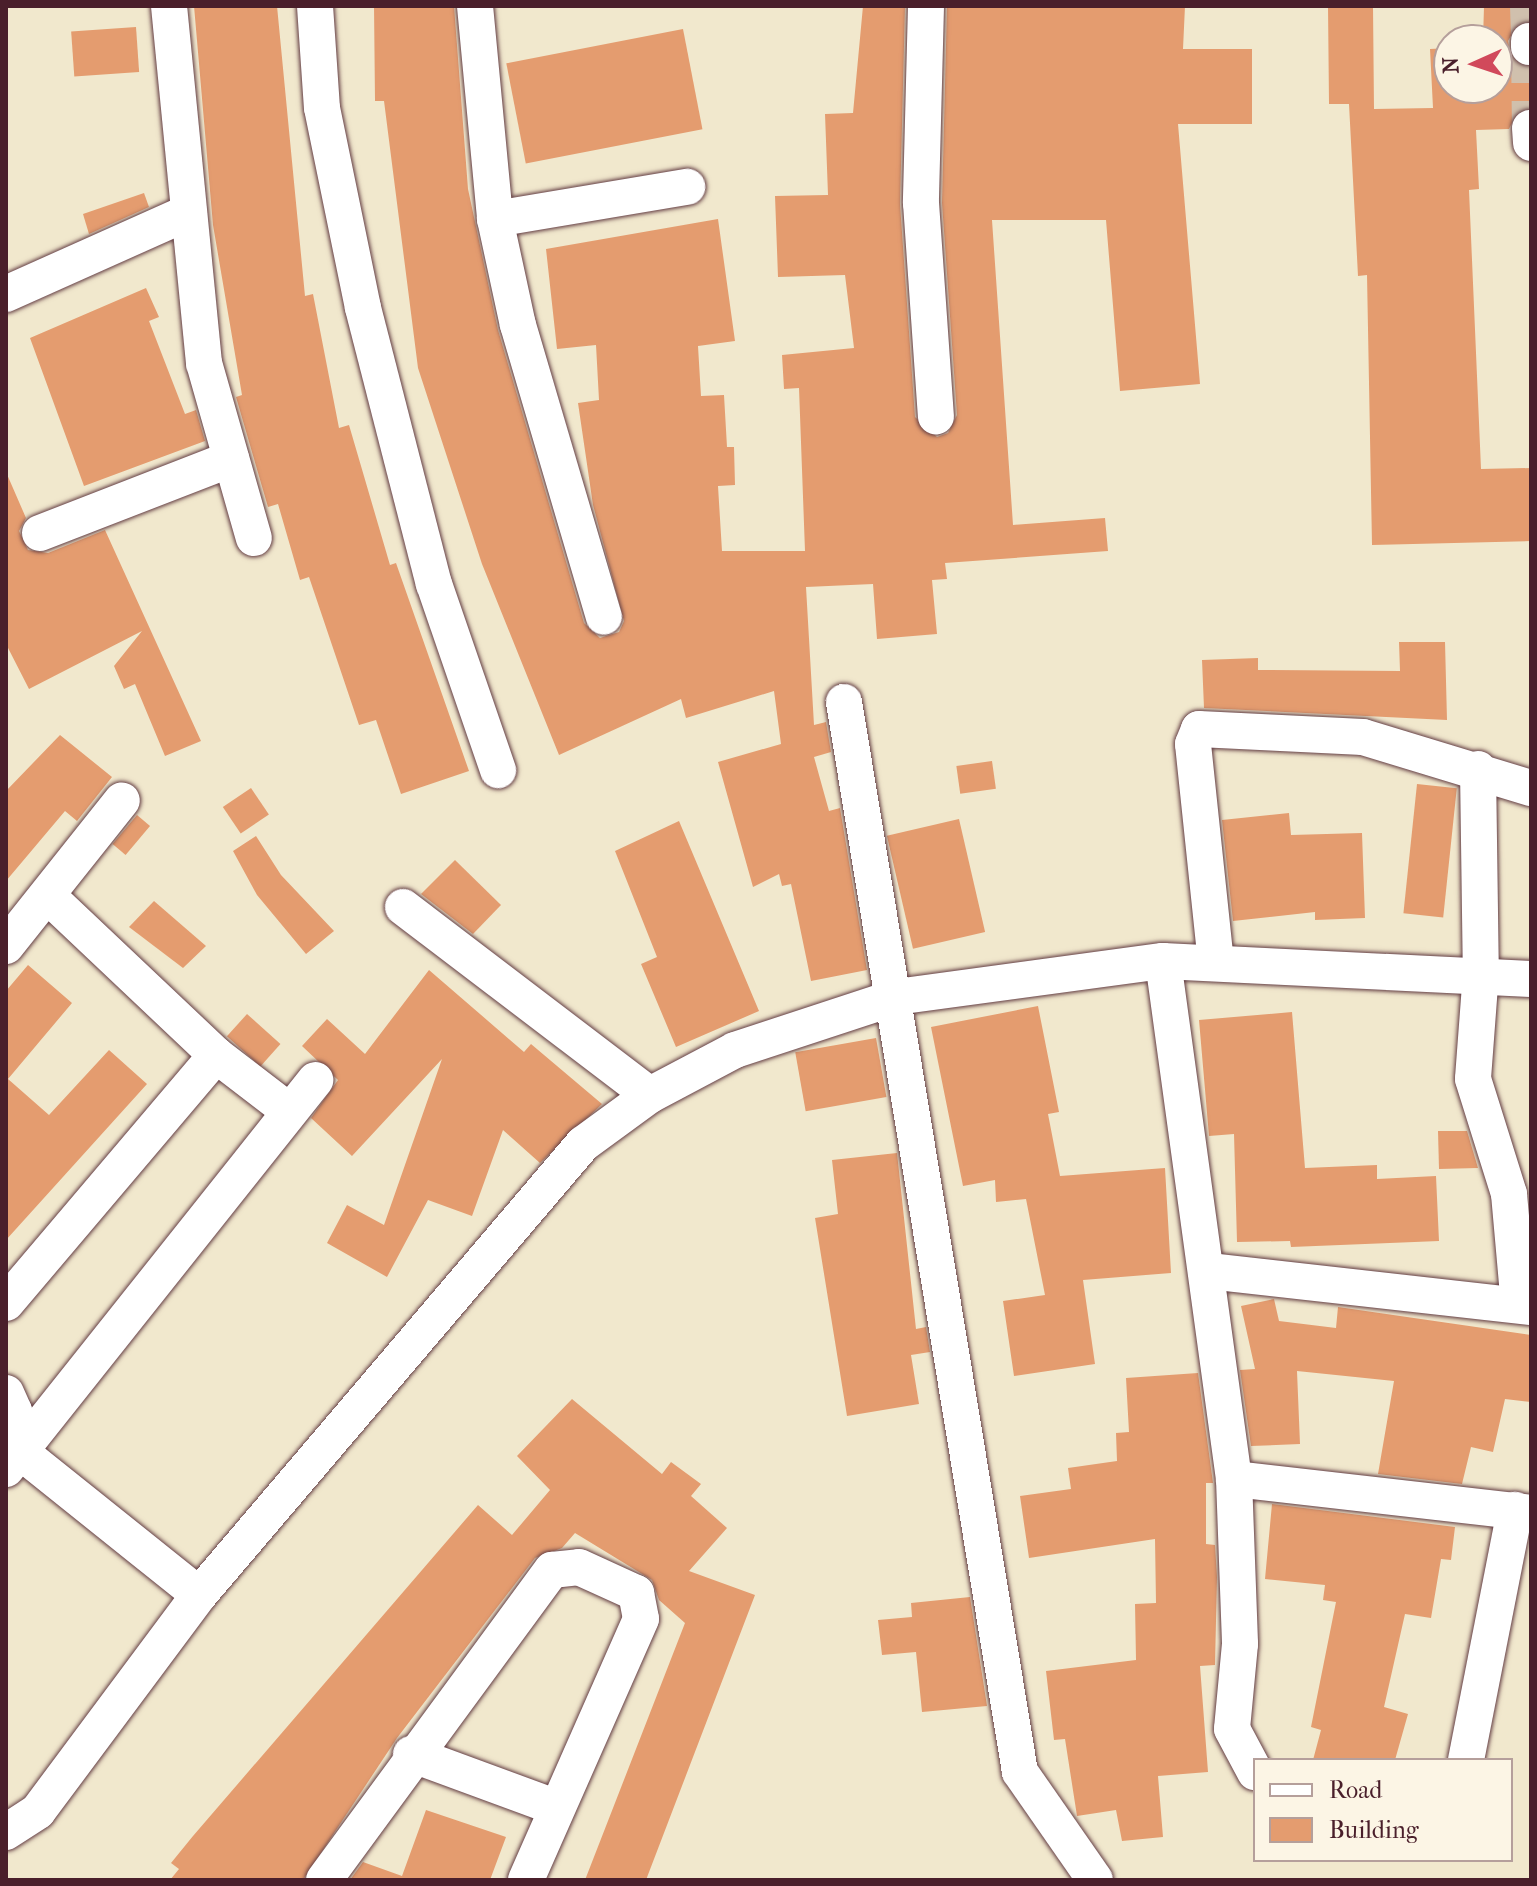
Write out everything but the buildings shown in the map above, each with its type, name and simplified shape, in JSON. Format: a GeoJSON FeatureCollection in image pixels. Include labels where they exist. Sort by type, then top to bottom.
{"type":"FeatureCollection","features":[{"type":"Feature","properties":{"kind":"street"},"geometry":{"type":"LineString","coordinates":[[169,6],[204,363],[254,538]]}},
{"type":"Feature","properties":{"kind":"street"},"geometry":{"type":"LineString","coordinates":[[315,6],[322,108],[363,308],[434,584],[498,770]]}},
{"type":"Feature","properties":{"kind":"street"},"geometry":{"type":"LineString","coordinates":[[475,6],[495,219],[518,325],[604,617]]}},
{"type":"Feature","properties":{"kind":"street"},"geometry":{"type":"LineString","coordinates":[[926,6],[921,203],[936,416]]}},
{"type":"Feature","properties":{"kind":"street"},"geometry":{"type":"LineString","coordinates":[[1530,128],[1531,143]]}},
{"type":"Feature","properties":{"kind":"street"},"geometry":{"type":"LineString","coordinates":[[495,219],[687,187]]}},
{"type":"Feature","properties":{"kind":"street"},"geometry":{"type":"LineString","coordinates":[[6,294],[187,213]]}},
{"type":"Feature","properties":{"kind":"street"},"geometry":{"type":"LineString","coordinates":[[40,533],[231,459]]}},
{"type":"Feature","properties":{"kind":"street"},"geometry":{"type":"LineString","coordinates":[[844,702],[896,997],[1020,1772],[1095,1880]]}},
{"type":"Feature","properties":{"kind":"street"},"geometry":{"type":"LineString","coordinates":[[1216,963],[1193,744],[1199,729],[1363,737],[1478,769],[1531,788]]}},
{"type":"Feature","properties":{"kind":"street"},"geometry":{"type":"LineString","coordinates":[[1209,1271],[1525,1306],[1509,1194],[1473,1079],[1481,972],[1478,769]]}},
{"type":"Feature","properties":{"kind":"street"},"geometry":{"type":"LineString","coordinates":[[6,946],[49,897],[122,800]]}},
{"type":"Feature","properties":{"kind":"street"},"geometry":{"type":"LineString","coordinates":[[49,897],[216,1055],[289,1111]]}},
{"type":"Feature","properties":{"kind":"street"},"geometry":{"type":"LineString","coordinates":[[403,907],[650,1095]]}},
{"type":"Feature","properties":{"kind":"street"},"geometry":{"type":"LineString","coordinates":[[1163,961],[1178,1103],[1209,1271],[1234,1479],[1240,1644],[1232,1729],[1253,1768]]}},
{"type":"Feature","properties":{"kind":"street"},"geometry":{"type":"LineString","coordinates":[[6,1832],[38,1811],[199,1595],[583,1144],[650,1095],[735,1050],[896,997],[1163,961],[1481,972],[1531,979]]}},
{"type":"Feature","properties":{"kind":"street"},"geometry":{"type":"LineString","coordinates":[[6,1303],[216,1055]]}},
{"type":"Feature","properties":{"kind":"street"},"geometry":{"type":"LineString","coordinates":[[10,1451],[315,1080]]}},
{"type":"Feature","properties":{"kind":"street"},"geometry":{"type":"LineString","coordinates":[[6,1393],[14,1411],[10,1451]]}},
{"type":"Feature","properties":{"kind":"street"},"geometry":{"type":"LineString","coordinates":[[10,1451],[199,1595]]}},
{"type":"Feature","properties":{"kind":"street"},"geometry":{"type":"LineString","coordinates":[[1234,1479],[1523,1511],[1466,1758]]}},
{"type":"Feature","properties":{"kind":"street"},"geometry":{"type":"LineString","coordinates":[[324,1880],[411,1754],[552,1570],[579,1567],[636,1593],[641,1619],[555,1807],[526,1880]]}},
{"type":"Feature","properties":{"kind":"street"},"geometry":{"type":"LineString","coordinates":[[411,1754],[555,1807]]}},
{"type":"Feature","properties":{"kind":"tunnel"},"geometry":{"type":"LineString","coordinates":[[1528,6],[1529,41]]}},
{"type":"Feature","properties":{"kind":"tunnel"},"geometry":{"type":"LineString","coordinates":[[1529,47],[1530,128]]}}]}
